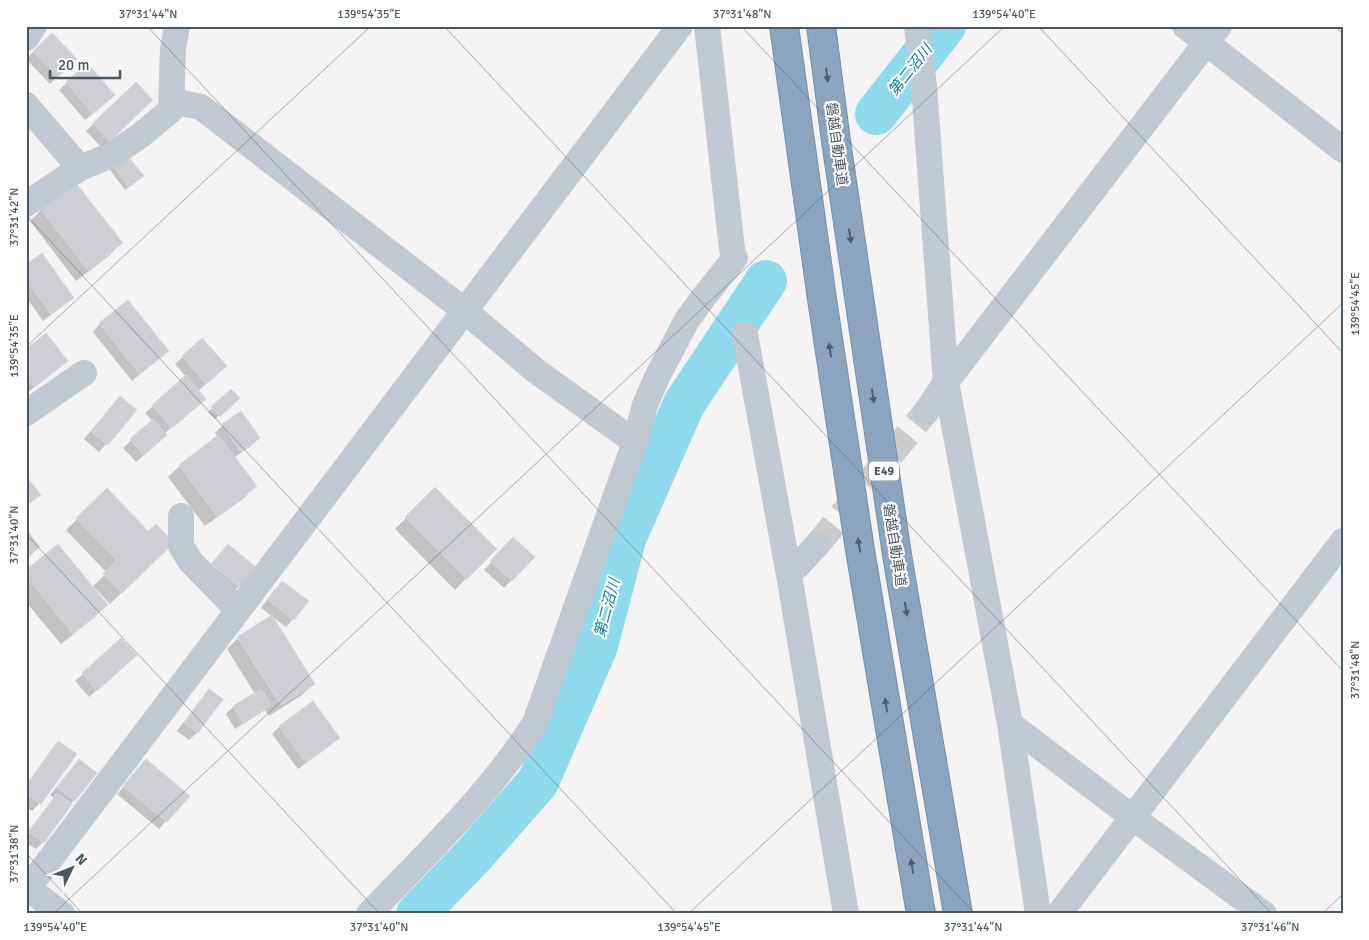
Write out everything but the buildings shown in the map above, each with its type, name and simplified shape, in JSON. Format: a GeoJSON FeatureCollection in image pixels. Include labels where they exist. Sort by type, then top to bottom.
{"type":"FeatureCollection","features":[{"type":"Feature","properties":{"kind":"highway","name":"E49"},"geometry":{"type":"LineString","coordinates":[[784,26],[858,541],[921,914]]}},
{"type":"Feature","properties":{"kind":"highway","name":"磐越自動車道"},"geometry":{"type":"LineString","coordinates":[[821,26],[896,555],[958,914]]}},
{"type":"Feature","properties":{"kind":"street"},"geometry":{"type":"LineString","coordinates":[[26,38],[34,26]]}},
{"type":"Feature","properties":{"kind":"street"},"geometry":{"type":"LineString","coordinates":[[26,204],[80,168],[112,155],[171,110],[173,49],[177,26]]}},
{"type":"Feature","properties":{"kind":"street"},"geometry":{"type":"LineString","coordinates":[[62,914],[27,889],[680,26]]}},
{"type":"Feature","properties":{"kind":"street"},"geometry":{"type":"LineString","coordinates":[[369,914],[488,788],[517,750],[534,723],[635,442],[645,405],[657,377],[687,320],[735,258],[732,249],[707,26]]}},
{"type":"Feature","properties":{"kind":"street"},"geometry":{"type":"LineString","coordinates":[[917,26],[924,87],[946,382],[1010,724],[1038,914]]}},
{"type":"Feature","properties":{"kind":"street"},"geometry":{"type":"LineString","coordinates":[[1185,26],[1213,34],[1343,150]]}},
{"type":"Feature","properties":{"kind":"street"},"geometry":{"type":"LineString","coordinates":[[926,412],[946,382],[1213,34]]}},
{"type":"Feature","properties":{"kind":"street"},"geometry":{"type":"LineString","coordinates":[[172,101],[201,107],[465,311],[536,371],[635,442]]}},
{"type":"Feature","properties":{"kind":"street"},"geometry":{"type":"LineString","coordinates":[[26,105],[80,168]]}},
{"type":"Feature","properties":{"kind":"street"},"geometry":{"type":"LineString","coordinates":[[745,334],[789,575],[846,914]]}},
{"type":"Feature","properties":{"kind":"street"},"geometry":{"type":"LineString","coordinates":[[26,413],[84,373]]}},
{"type":"Feature","properties":{"kind":"street"},"geometry":{"type":"LineString","coordinates":[[181,516],[181,546],[190,562],[238,610]]}},
{"type":"Feature","properties":{"kind":"street"},"geometry":{"type":"LineString","coordinates":[[1059,914],[1343,541]]}},
{"type":"Feature","properties":{"kind":"street"},"geometry":{"type":"LineString","coordinates":[[789,575],[817,545]]}},
{"type":"Feature","properties":{"kind":"street"},"geometry":{"type":"LineString","coordinates":[[1010,724],[1264,914]]}},
{"type":"Feature","properties":{"kind":"waterway","name":"第二沼川"},"geometry":{"type":"LineString","coordinates":[[876,114],[945,26]]}},
{"type":"Feature","properties":{"kind":"waterway","name":"第二沼川"},"geometry":{"type":"LineString","coordinates":[[417,914],[473,856],[538,782],[597,646],[625,539],[684,404],[766,281]]}},
{"type":"Feature","properties":{"kind":"tunnel"},"geometry":{"type":"LineString","coordinates":[[817,545],[926,412]]}}]}
